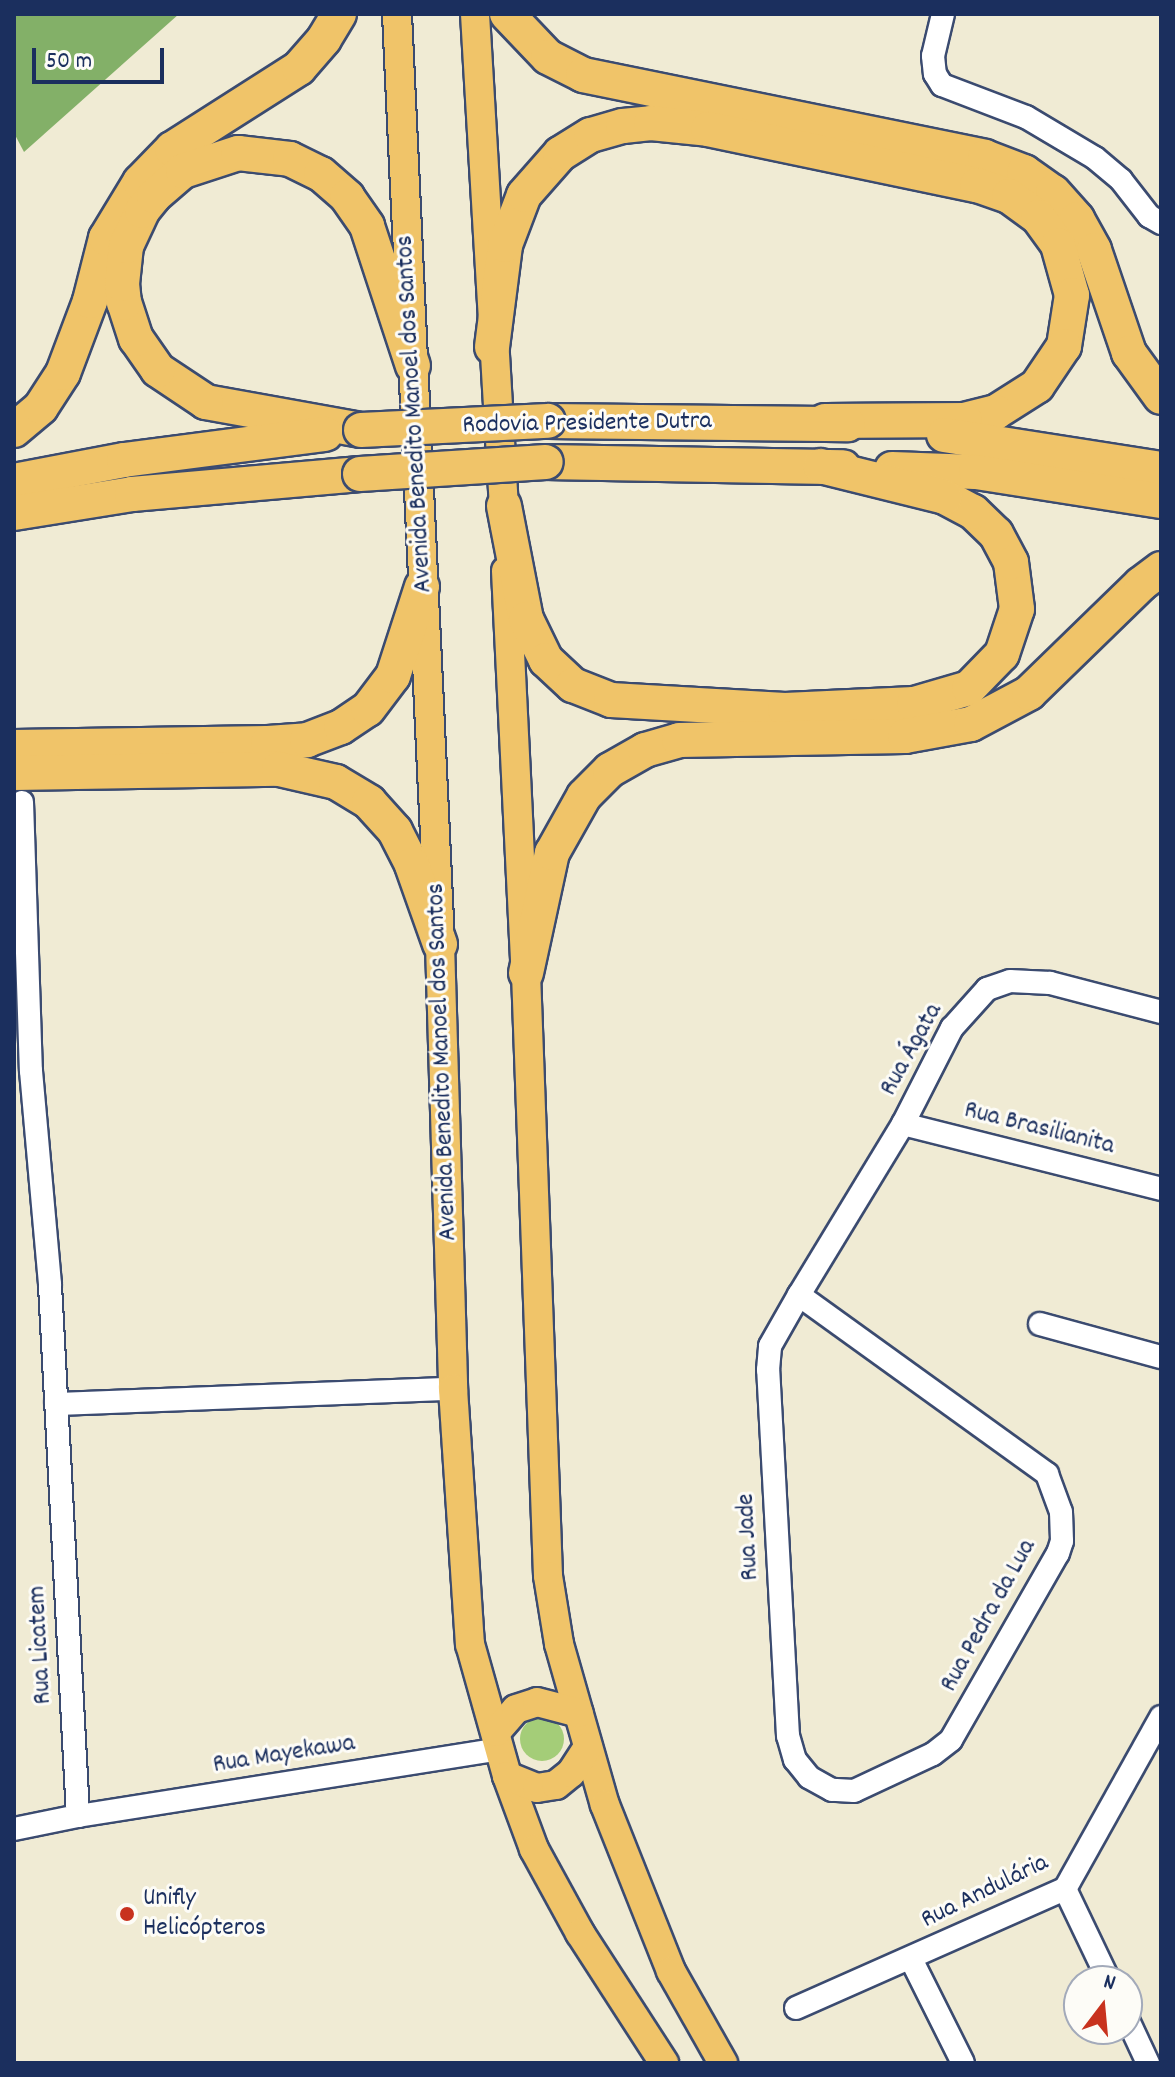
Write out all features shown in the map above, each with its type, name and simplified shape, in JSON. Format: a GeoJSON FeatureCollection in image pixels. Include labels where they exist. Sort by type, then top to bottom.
{"type":"FeatureCollection","features":[{"type":"Feature","properties":{"kind":"highway"},"geometry":{"type":"LineString","coordinates":[[14,430],[41,407],[63,373],[90,301],[106,238],[140,182],[172,149],[299,68],[324,39],[339,14]]}},
{"type":"Feature","properties":{"kind":"highway"},"geometry":{"type":"LineString","coordinates":[[507,14],[548,57],[602,81],[985,157],[1024,172],[1053,192],[1077,219],[1094,250],[1129,353],[1161,397]]}},
{"type":"Feature","properties":{"kind":"highway"},"geometry":{"type":"LineString","coordinates":[[492,347],[505,245],[524,195],[560,154],[591,135],[623,126],[651,123],[708,129],[977,185],[1009,196],[1038,217],[1058,245],[1072,295],[1064,346],[1037,386],[996,412],[965,420],[825,421]]}},
{"type":"Feature","properties":{"kind":"highway"},"geometry":{"type":"LineString","coordinates":[[361,430],[206,402],[158,370],[136,339],[122,284],[126,246],[142,211],[154,196],[183,171],[238,153],[290,159],[321,174],[347,197],[367,226],[413,366]]}},
{"type":"Feature","properties":{"kind":"highway","name":"Rodovia Presidente Dutra"},"geometry":{"type":"LineString","coordinates":[[14,481],[124,460],[361,430],[548,421],[825,421],[979,438],[1161,469]]}},
{"type":"Feature","properties":{"kind":"highway","name":"Rodovia Presidente Dutra"},"geometry":{"type":"LineString","coordinates":[[14,513],[132,494],[546,462],[976,472],[1161,501]]}},
{"type":"Feature","properties":{"kind":"highway"},"geometry":{"type":"LineString","coordinates":[[504,506],[526,619],[546,660],[573,685],[611,700],[785,710],[914,704],[969,688],[1002,654],[1017,609],[1011,562],[996,534],[973,512],[945,497],[821,466]]}},
{"type":"Feature","properties":{"kind":"highway"},"geometry":{"type":"LineString","coordinates":[[14,532],[132,494]]}},
{"type":"Feature","properties":{"kind":"highway"},"geometry":{"type":"LineString","coordinates":[[526,973],[552,853],[584,796],[610,770],[645,750],[679,740],[905,736],[971,724],[1029,693],[1141,584],[1161,569]]}},
{"type":"Feature","properties":{"kind":"highway"},"geometry":{"type":"LineString","coordinates":[[14,747],[268,743],[307,740],[341,727],[368,709],[393,676],[422,587]]}},
{"type":"Feature","properties":{"kind":"highway"},"geometry":{"type":"LineString","coordinates":[[18,787],[279,769],[336,782],[369,802],[395,831],[412,865],[440,944]]}},
{"type":"Feature","properties":{"kind":"main road","name":"Avenida Benedito Manoel dos Santos"},"geometry":{"type":"LineString","coordinates":[[397,14],[440,944],[453,1389],[470,1644],[501,1752],[534,1849],[554,1890],[664,2063]]}},
{"type":"Feature","properties":{"kind":"main road"},"geometry":{"type":"LineString","coordinates":[[475,14],[492,347],[504,506],[508,654],[526,973],[543,1516],[559,1644],[605,1805],[671,1971],[723,2063]]}},
{"type":"Feature","properties":{"kind":"main road"},"geometry":{"type":"LineString","coordinates":[[579,1713],[537,1702],[509,1714],[501,1752],[537,1788],[556,1785],[571,1773],[588,1747]]}},
{"type":"Feature","properties":{"kind":"street"},"geometry":{"type":"LineString","coordinates":[[943,14],[933,56],[935,74],[942,85],[1026,117],[1095,158],[1121,180],[1149,216],[1161,223]]}},
{"type":"Feature","properties":{"kind":"street","name":"Rua Licatem"},"geometry":{"type":"LineString","coordinates":[[18,787],[31,1071],[50,1285],[78,1816]]}},
{"type":"Feature","properties":{"kind":"street","name":"Rua Ágata"},"geometry":{"type":"LineString","coordinates":[[799,1295],[903,1124],[952,1028],[987,989],[1010,981],[1050,983],[1161,1012]]}},
{"type":"Feature","properties":{"kind":"street","name":"Rua Brasilianita"},"geometry":{"type":"LineString","coordinates":[[903,1124],[1161,1189]]}},
{"type":"Feature","properties":{"kind":"street","name":"Rua Pedra da Lua"},"geometry":{"type":"LineString","coordinates":[[799,1295],[1047,1474],[1061,1512],[1062,1541],[951,1740],[909,1766],[854,1791],[832,1790],[809,1777]]}},
{"type":"Feature","properties":{"kind":"street","name":"Rua Jade"},"geometry":{"type":"LineString","coordinates":[[799,1295],[770,1346],[768,1370],[788,1736],[795,1760],[809,1777]]}},
{"type":"Feature","properties":{"kind":"street"},"geometry":{"type":"LineString","coordinates":[[1040,1324],[1161,1357]]}},
{"type":"Feature","properties":{"kind":"street"},"geometry":{"type":"LineString","coordinates":[[56,1404],[453,1389]]}},
{"type":"Feature","properties":{"kind":"street","name":"Rua Andulária"},"geometry":{"type":"LineString","coordinates":[[796,2008],[1065,1889],[1161,1717]]}},
{"type":"Feature","properties":{"kind":"street","name":"Rua Mayekawa"},"geometry":{"type":"LineString","coordinates":[[14,1829],[78,1816],[501,1752]]}},
{"type":"Feature","properties":{"kind":"street"},"geometry":{"type":"LineString","coordinates":[[1065,1889],[1101,1965]]}},
{"type":"Feature","properties":{"kind":"street"},"geometry":{"type":"LineString","coordinates":[[911,1959],[963,2063]]}},
{"type":"Feature","properties":{"kind":"green space"},"geometry":{"type":"Polygon","coordinates":[[[14,14],[179,14],[24,152],[14,133],[14,14]]]}},
{"type":"Feature","properties":{"kind":"green space"},"geometry":{"type":"Polygon","coordinates":[[[542,1717],[557,1724],[564,1739],[557,1754],[542,1761],[527,1754],[520,1739],[527,1724],[542,1717]]]}},
{"type":"Feature","properties":{"kind":"place","name":"Unifly Helicópteros"},"geometry":{"type":"Point","coordinates":[127,1914]}}]}
